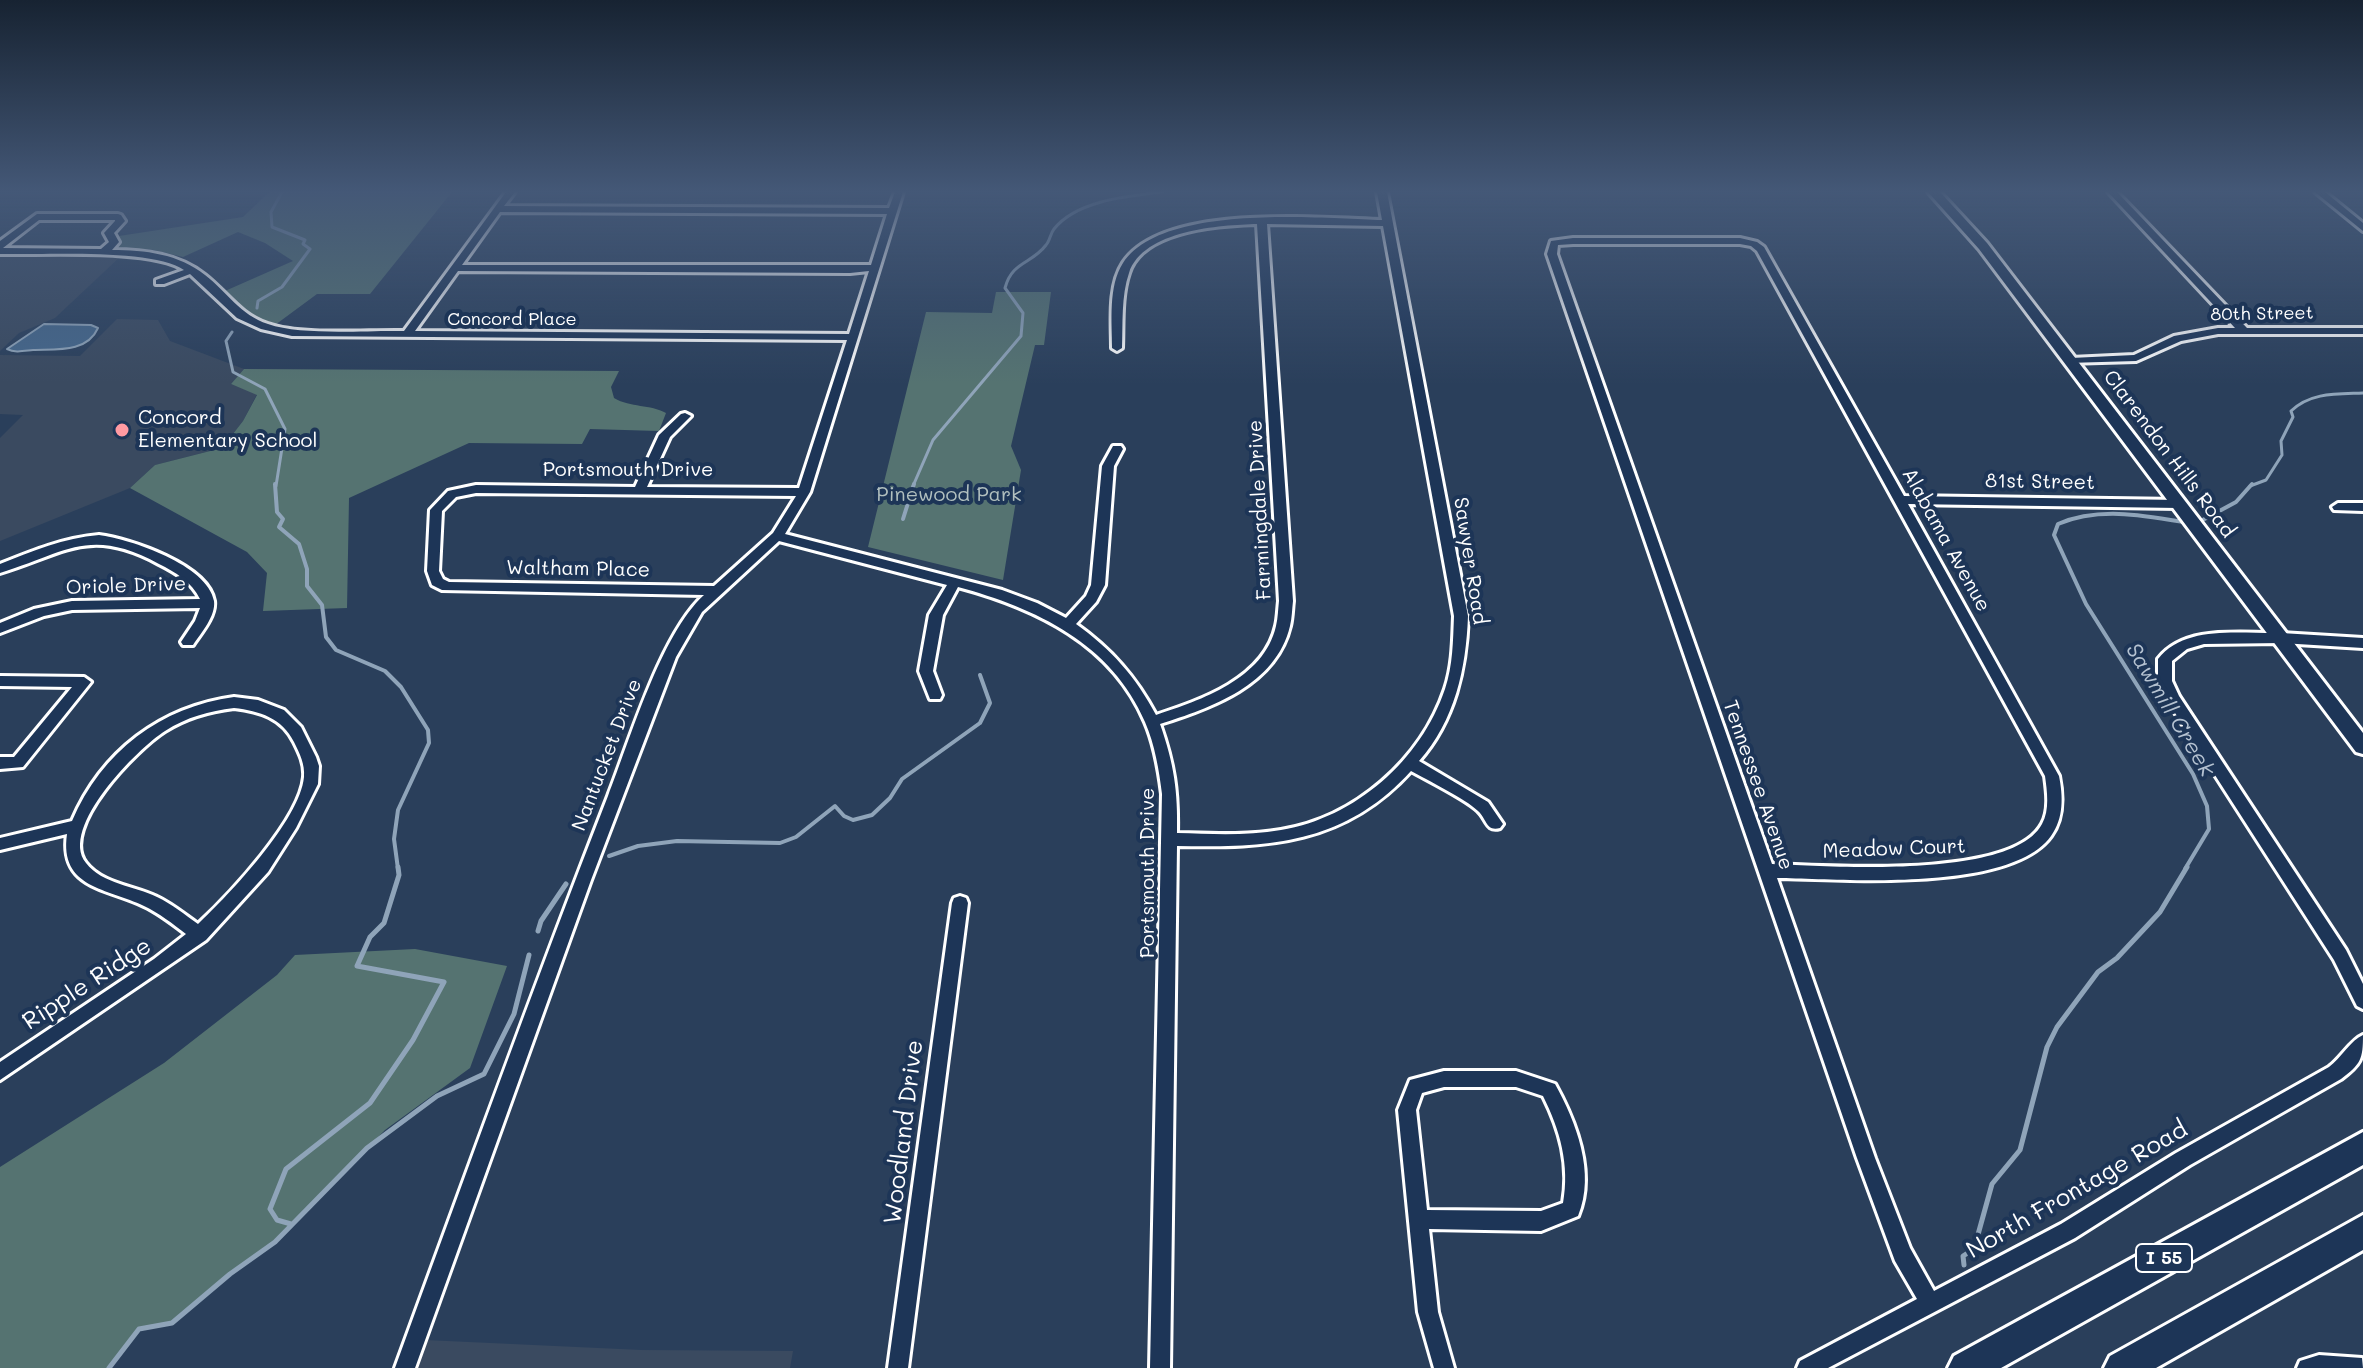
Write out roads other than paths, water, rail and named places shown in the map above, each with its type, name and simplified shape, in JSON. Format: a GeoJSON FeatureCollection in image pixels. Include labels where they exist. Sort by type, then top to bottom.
{"type":"FeatureCollection","features":[{"type":"Feature","properties":{"kind":"highway","name":"I 55"},"geometry":{"type":"LineString","coordinates":[[1966,1368],[2363,1148]]}},
{"type":"Feature","properties":{"kind":"highway"},"geometry":{"type":"LineString","coordinates":[[2122,1368],[2363,1232]]}},
{"type":"Feature","properties":{"kind":"street","name":"Concord Place"},"geometry":{"type":"LineString","coordinates":[[160,256],[192,270],[241,316],[265,327],[302,333],[853,337]]}},
{"type":"Feature","properties":{"kind":"street"},"geometry":{"type":"LineString","coordinates":[[407,334],[464,256]]}},
{"type":"Feature","properties":{"kind":"street","name":"Nantucket Drive"},"geometry":{"type":"LineString","coordinates":[[405,1368],[583,880],[669,657],[689,621],[714,591],[777,536],[804,492],[879,256]]}},
{"type":"Feature","properties":{"kind":"street"},"geometry":{"type":"LineString","coordinates":[[1117,348],[1124,270],[1135,256]]}},
{"type":"Feature","properties":{"kind":"street","name":"Farmingdale Drive"},"geometry":{"type":"LineString","coordinates":[[1154,721],[1202,706],[1240,686],[1272,653],[1283,629],[1286,601],[1264,256]]}},
{"type":"Feature","properties":{"kind":"street","name":"Sawyer Road"},"geometry":{"type":"LineString","coordinates":[[1170,839],[1257,839],[1313,829],[1353,811],[1410,763],[1437,725],[1451,696],[1460,664],[1462,631],[1394,256]]}},
{"type":"Feature","properties":{"kind":"street","name":"Alabama Avenue"},"geometry":{"type":"LineString","coordinates":[[1554,256],[1559,275]]}},
{"type":"Feature","properties":{"kind":"street","name":"Alabama Avenue"},"geometry":{"type":"LineString","coordinates":[[1765,256],[2048,768],[2055,789],[2052,818]]}},
{"type":"Feature","properties":{"kind":"street","name":"Clarendon Hills Road"},"geometry":{"type":"LineString","coordinates":[[1991,256],[2363,747]]}},
{"type":"Feature","properties":{"kind":"street"},"geometry":{"type":"LineString","coordinates":[[2173,256],[2243,330]]}},
{"type":"Feature","properties":{"kind":"street"},"geometry":{"type":"LineString","coordinates":[[455,268],[875,268]]}},
{"type":"Feature","properties":{"kind":"street"},"geometry":{"type":"LineString","coordinates":[[160,282],[192,270]]}},
{"type":"Feature","properties":{"kind":"street","name":"Tennessee Avenue"},"geometry":{"type":"LineString","coordinates":[[1559,275],[1896,1240],[1930,1303]]}},
{"type":"Feature","properties":{"kind":"street","name":"80th Street"},"geometry":{"type":"LineString","coordinates":[[2071,361],[2136,358],[2178,338],[2208,332],[2363,331]]}},
{"type":"Feature","properties":{"kind":"street"},"geometry":{"type":"LineString","coordinates":[[639,490],[665,435],[685,416]]}},
{"type":"Feature","properties":{"kind":"street"},"geometry":{"type":"LineString","coordinates":[[1068,624],[1091,599],[1098,585],[1108,466],[1117,449]]}},
{"type":"Feature","properties":{"kind":"street","name":"Portsmouth Drive"},"geometry":{"type":"LineString","coordinates":[[442,586],[433,571],[435,515],[440,504],[452,494],[476,489],[804,492]]}},
{"type":"Feature","properties":{"kind":"street","name":"81st Street"},"geometry":{"type":"LineString","coordinates":[[1900,500],[2179,504]]}},
{"type":"Feature","properties":{"kind":"street"},"geometry":{"type":"LineString","coordinates":[[2338,507],[2363,507]]}},
{"type":"Feature","properties":{"kind":"street","name":"Portsmouth Drive"},"geometry":{"type":"LineString","coordinates":[[777,536],[1020,601],[1068,624],[1114,662],[1135,686],[1154,721],[1168,770],[1170,839],[1160,1368]]}},
{"type":"Feature","properties":{"kind":"street"},"geometry":{"type":"LineString","coordinates":[[0,569],[68,544],[92,539],[133,546],[200,584],[208,603],[200,625],[188,642]]}},
{"type":"Feature","properties":{"kind":"street"},"geometry":{"type":"LineString","coordinates":[[935,695],[926,671],[936,615],[955,582]]}},
{"type":"Feature","properties":{"kind":"street","name":"Waltham Place"},"geometry":{"type":"LineString","coordinates":[[442,586],[714,591]]}},
{"type":"Feature","properties":{"kind":"street","name":"Oriole Drive"},"geometry":{"type":"LineString","coordinates":[[0,628],[63,607],[178,607],[208,603]]}},
{"type":"Feature","properties":{"kind":"street"},"geometry":{"type":"LineString","coordinates":[[2363,643],[2281,638],[2204,639],[2182,645],[2165,659],[2165,681],[2184,716],[2340,955],[2363,1001]]}},
{"type":"Feature","properties":{"kind":"street"},"geometry":{"type":"LineString","coordinates":[[0,681],[84,682],[18,763],[0,763]]}},
{"type":"Feature","properties":{"kind":"street","name":"Ripple Ridge"},"geometry":{"type":"LineString","coordinates":[[0,1072],[58,1030],[167,961],[200,935],[261,873],[307,797],[313,772],[310,758],[292,722],[271,709],[240,702],[174,719],[127,753],[76,826]]}},
{"type":"Feature","properties":{"kind":"street"},"geometry":{"type":"LineString","coordinates":[[1410,763],[1483,806],[1495,824]]}},
{"type":"Feature","properties":{"kind":"street","name":"Meadow Court"},"geometry":{"type":"LineString","coordinates":[[1766,871],[1921,872],[1978,866],[2027,846],[2044,834],[2052,818]]}},
{"type":"Feature","properties":{"kind":"street"},"geometry":{"type":"LineString","coordinates":[[0,844],[76,826],[71,849],[75,862],[86,873],[152,902],[200,935]]}},
{"type":"Feature","properties":{"kind":"street","name":"Woodland Drive"},"geometry":{"type":"LineString","coordinates":[[898,1368],[960,903]]}},
{"type":"Feature","properties":{"kind":"street","name":"North Frontage Road"},"geometry":{"type":"LineString","coordinates":[[1807,1368],[2068,1231],[2183,1159],[2335,1073],[2347,1064],[2363,1043]]}},
{"type":"Feature","properties":{"kind":"street"},"geometry":{"type":"LineString","coordinates":[[1418,1219],[1541,1221],[1571,1209],[1577,1177],[1565,1119],[1549,1090],[1516,1079],[1444,1079],[1416,1086],[1407,1110],[1418,1219],[1428,1312],[1444,1368]]}},
{"type":"Feature","properties":{"kind":"street"},"geometry":{"type":"LineString","coordinates":[[2307,1368],[2319,1365],[2362,1368]]}},
{"type":"Feature","properties":{"kind":"waterway"},"geometry":{"type":"LineString","coordinates":[[257,308],[258,301],[282,287],[305,256]]}},
{"type":"Feature","properties":{"kind":"waterway"},"geometry":{"type":"LineString","coordinates":[[913,486],[933,440],[1021,336],[1023,313],[1005,288],[1012,273],[1034,256]]}},
{"type":"Feature","properties":{"kind":"waterway"},"geometry":{"type":"LineString","coordinates":[[232,332],[226,341],[233,372],[265,389],[285,429],[276,486]]}},
{"type":"Feature","properties":{"kind":"waterway","name":"Sawmill Creek"},"geometry":{"type":"LineString","coordinates":[[2250,486],[2266,480],[2282,455],[2281,441],[2293,417],[2291,411],[2316,397],[2363,393]]}},
{"type":"Feature","properties":{"kind":"waterway"},"geometry":{"type":"LineString","coordinates":[[275,484],[277,512],[283,519],[279,527],[299,544],[307,569],[307,586],[322,605],[326,637],[336,650],[385,671],[401,687],[428,730],[429,743],[398,810],[394,839],[398,869]]}},
{"type":"Feature","properties":{"kind":"waterway"},"geometry":{"type":"LineString","coordinates":[[903,519],[914,484]]}},
{"type":"Feature","properties":{"kind":"waterway","name":"Sawmill Creek"},"geometry":{"type":"LineString","coordinates":[[2199,522],[2236,502],[2250,486]]}},
{"type":"Feature","properties":{"kind":"waterway","name":"Sawmill Creek"},"geometry":{"type":"LineString","coordinates":[[2183,522],[2104,514],[2058,524],[2054,535],[2086,604],[2193,774],[2207,806],[2209,829],[2185,869]]}},
{"type":"Feature","properties":{"kind":"waterway"},"geometry":{"type":"LineString","coordinates":[[609,856],[638,846],[677,841],[780,843],[796,837],[835,806],[853,820],[872,815],[890,798],[902,779],[980,723],[990,703],[980,675]]}},
{"type":"Feature","properties":{"kind":"waterway"},"geometry":{"type":"LineString","coordinates":[[291,1224],[277,1220],[270,1209],[286,1169],[370,1103],[413,1040],[444,982],[357,966],[370,937],[384,923],[399,875],[398,867]]}},
{"type":"Feature","properties":{"kind":"waterway","name":"Sawmill Creek"},"geometry":{"type":"LineString","coordinates":[[1964,1265],[1963,1256],[1974,1249],[1992,1184],[2020,1150],[2047,1047],[2057,1027],[2098,972],[2117,958],[2160,912],[2187,867]]}},
{"type":"Feature","properties":{"kind":"waterway"},"geometry":{"type":"LineString","coordinates":[[538,931],[541,921],[566,884]]}},
{"type":"Feature","properties":{"kind":"waterway"},"geometry":{"type":"LineString","coordinates":[[109,1368],[139,1329],[172,1323],[230,1274],[275,1242],[367,1148],[437,1096],[484,1074],[514,1014],[529,955]]}},
{"type":"Feature","properties":{"kind":"place","name":"Concord Elementary School"},"geometry":{"type":"Point","coordinates":[122,430]}},
{"type":"Feature","properties":{"kind":"park label","name":"Pinewood Park"},"geometry":{"type":"Point","coordinates":[949,495]}}]}
